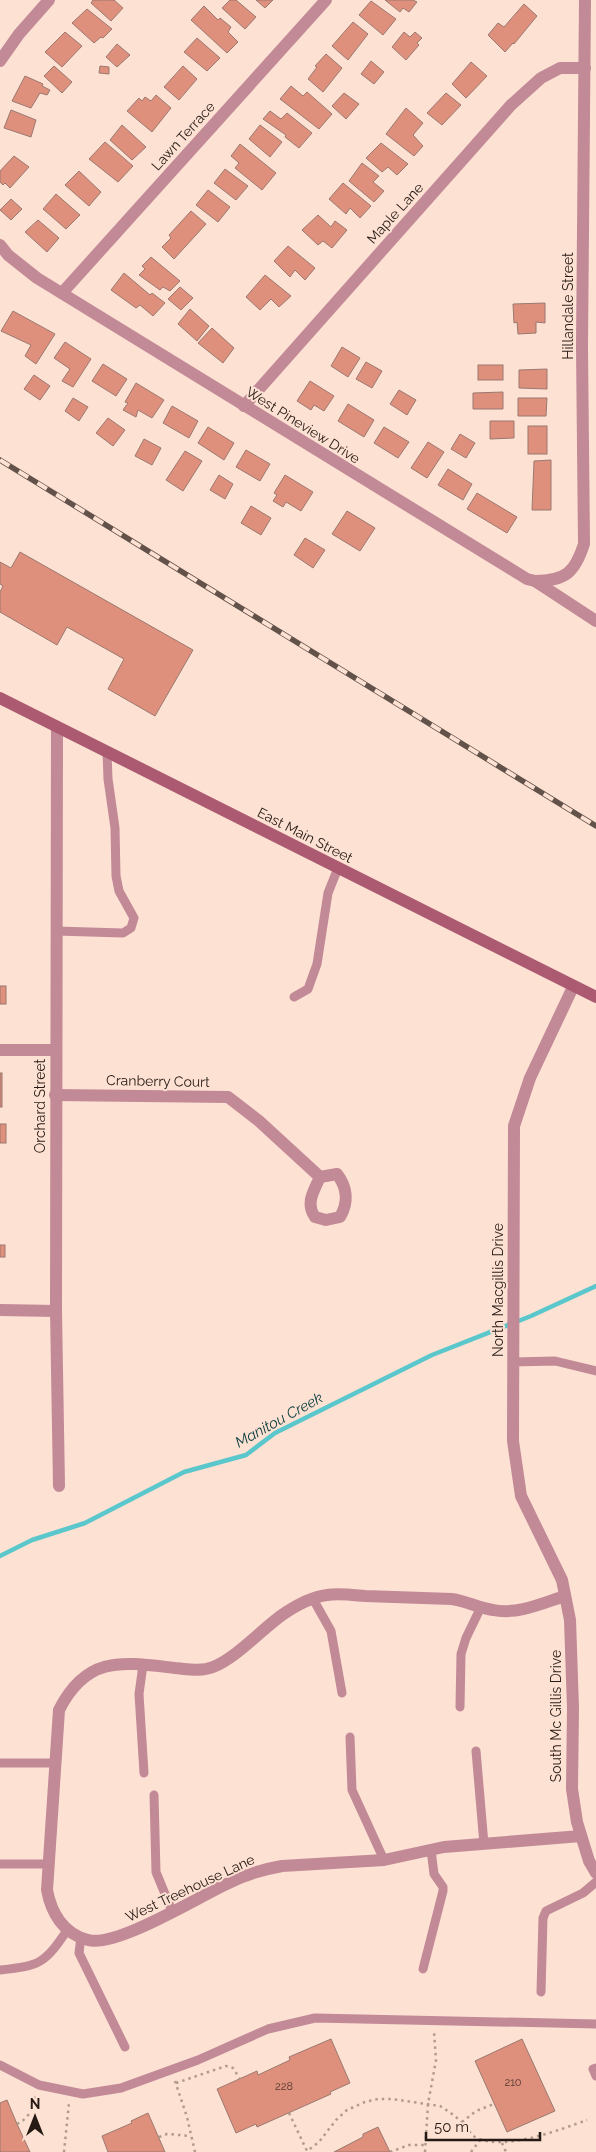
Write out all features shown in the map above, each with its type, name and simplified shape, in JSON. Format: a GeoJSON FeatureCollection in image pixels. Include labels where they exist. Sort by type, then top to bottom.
{"type":"FeatureCollection","features":[{"type":"Feature","properties":{"kind":"main road","name":"East Main Street"},"geometry":{"type":"LineString","coordinates":[[0,698],[596,997]]}},
{"type":"Feature","properties":{"kind":"street"},"geometry":{"type":"LineString","coordinates":[[0,61],[49,0]]}},
{"type":"Feature","properties":{"kind":"street","name":"Lawn Terrace"},"geometry":{"type":"LineString","coordinates":[[62,293],[326,0]]}},
{"type":"Feature","properties":{"kind":"street","name":"Hillandale Street"},"geometry":{"type":"LineString","coordinates":[[535,581],[550,581],[568,574],[578,562],[584,544],[582,347],[585,0]]}},
{"type":"Feature","properties":{"kind":"street","name":"Maple Lane"},"geometry":{"type":"LineString","coordinates":[[244,406],[511,105],[541,78],[560,68],[585,68]]}},
{"type":"Feature","properties":{"kind":"street","name":"West Pineview Drive"},"geometry":{"type":"LineString","coordinates":[[0,244],[8,254],[37,278],[527,580],[535,581],[596,621]]}},
{"type":"Feature","properties":{"kind":"street","name":"Orchard Street"},"geometry":{"type":"LineString","coordinates":[[57,727],[55,1095],[59,1486]]}},
{"type":"Feature","properties":{"kind":"street","name":"North Macgillis Drive"},"geometry":{"type":"LineString","coordinates":[[565,1596],[562,1580],[521,1496],[513,1441],[514,1126],[530,1078],[573,987]]}},
{"type":"Feature","properties":{"kind":"street"},"geometry":{"type":"LineString","coordinates":[[0,1050],[55,1050]]}},
{"type":"Feature","properties":{"kind":"street","name":"Cranberry Court"},"geometry":{"type":"LineString","coordinates":[[55,1095],[228,1097],[259,1121],[320,1177]]}},
{"type":"Feature","properties":{"kind":"street"},"geometry":{"type":"LineString","coordinates":[[0,1310],[56,1311]]}},
{"type":"Feature","properties":{"kind":"street","name":"West Treehouse Lane"},"geometry":{"type":"LineString","coordinates":[[565,1596],[534,1606],[496,1611],[471,1602],[452,1599],[327,1594],[283,1614],[227,1659],[212,1668],[196,1670],[143,1664],[110,1664],[99,1668],[78,1682],[68,1692],[59,1710],[47,1890],[50,1907],[57,1918],[68,1929],[88,1940],[106,1941],[130,1932],[233,1881],[266,1869],[282,1866],[384,1860],[444,1846],[581,1836]]}},
{"type":"Feature","properties":{"kind":"street","name":"South Mc Gillis Drive"},"geometry":{"type":"LineString","coordinates":[[565,1596],[570,1620],[573,1708],[572,1789],[581,1836],[589,1861],[596,1873]]}},
{"type":"Feature","properties":{"kind":"lane"},"geometry":{"type":"LineString","coordinates":[[56,930],[123,933],[131,928],[134,918],[119,891],[116,876],[115,828],[108,780],[107,752]]}},
{"type":"Feature","properties":{"kind":"lane"},"geometry":{"type":"LineString","coordinates":[[294,997],[308,989],[317,964],[328,893],[338,868]]}},
{"type":"Feature","properties":{"kind":"lane"},"geometry":{"type":"LineString","coordinates":[[513,1362],[556,1361],[596,1371]]}},
{"type":"Feature","properties":{"kind":"lane"},"geometry":{"type":"LineString","coordinates":[[314,1599],[331,1631],[342,1693]]}},
{"type":"Feature","properties":{"kind":"lane"},"geometry":{"type":"LineString","coordinates":[[460,1707],[461,1654],[466,1638],[481,1607]]}},
{"type":"Feature","properties":{"kind":"lane"},"geometry":{"type":"LineString","coordinates":[[143,1664],[139,1694],[144,1773]]}},
{"type":"Feature","properties":{"kind":"lane"},"geometry":{"type":"LineString","coordinates":[[350,1737],[352,1790],[384,1860]]}},
{"type":"Feature","properties":{"kind":"lane"},"geometry":{"type":"LineString","coordinates":[[476,1751],[484,1844]]}},
{"type":"Feature","properties":{"kind":"lane"},"geometry":{"type":"LineString","coordinates":[[0,1763],[56,1762]]}},
{"type":"Feature","properties":{"kind":"lane"},"geometry":{"type":"LineString","coordinates":[[154,1795],[156,1872],[172,1911]]}},
{"type":"Feature","properties":{"kind":"lane"},"geometry":{"type":"LineString","coordinates":[[423,1968],[443,1891],[443,1887],[434,1874],[431,1850]]}},
{"type":"Feature","properties":{"kind":"lane"},"geometry":{"type":"LineString","coordinates":[[0,1864],[49,1862]]}},
{"type":"Feature","properties":{"kind":"lane"},"geometry":{"type":"LineString","coordinates":[[541,1992],[543,1918],[546,1911],[583,1893],[596,1882]]}},
{"type":"Feature","properties":{"kind":"lane"},"geometry":{"type":"LineString","coordinates":[[0,1970],[26,1968],[43,1961],[68,1929]]}},
{"type":"Feature","properties":{"kind":"lane"},"geometry":{"type":"LineString","coordinates":[[82,1937],[79,1953],[125,2047]]}},
{"type":"Feature","properties":{"kind":"lane"},"geometry":{"type":"LineString","coordinates":[[0,2065],[40,2086],[83,2094],[121,2088],[171,2070],[268,2028],[315,2018],[596,2024]]}},
{"type":"Feature","properties":{"kind":"lane"},"geometry":{"type":"LineString","coordinates":[[596,2068],[593,2069],[596,2076]]}},
{"type":"Feature","properties":{"kind":"path"},"geometry":{"type":"LineString","coordinates":[[425,2152],[428,2104],[436,2060],[432,2019]]}},
{"type":"Feature","properties":{"kind":"path"},"geometry":{"type":"LineString","coordinates":[[176,2084],[226,2066],[233,2068],[240,2079]]}},
{"type":"Feature","properties":{"kind":"path"},"geometry":{"type":"LineString","coordinates":[[171,2070],[187,2117],[195,2152]]}},
{"type":"Feature","properties":{"kind":"path"},"geometry":{"type":"LineString","coordinates":[[17,2124],[24,2121],[30,2115],[40,2086]]}},
{"type":"Feature","properties":{"kind":"path"},"geometry":{"type":"LineString","coordinates":[[64,2152],[68,2108],[72,2092]]}},
{"type":"Feature","properties":{"kind":"path"},"geometry":{"type":"LineString","coordinates":[[289,2113],[307,2151],[319,2142],[336,2120],[347,2110],[364,2102],[378,2099],[440,2106],[462,2122],[469,2132],[481,2139],[502,2143],[532,2140],[587,2120]]}},
{"type":"Feature","properties":{"kind":"path"},"geometry":{"type":"LineString","coordinates":[[462,2122],[476,2111],[494,2104]]}},
{"type":"Feature","properties":{"kind":"path"},"geometry":{"type":"LineString","coordinates":[[159,2137],[167,2134],[191,2136]]}},
{"type":"Feature","properties":{"kind":"path"},"geometry":{"type":"LineString","coordinates":[[471,2152],[481,2139]]}},
{"type":"Feature","properties":{"kind":"path"},"geometry":{"type":"LineString","coordinates":[[502,2143],[506,2152]]}},
{"type":"Feature","properties":{"kind":"path"},"geometry":{"type":"LineString","coordinates":[[390,2152],[409,2145],[424,2145]]}},
{"type":"Feature","properties":{"kind":"building"},"geometry":{"type":"Polygon","coordinates":[[[93,0],[114,0],[123,8],[111,21],[91,3],[93,0]]]}},
{"type":"Feature","properties":{"kind":"building"},"geometry":{"type":"Polygon","coordinates":[[[230,0],[236,0],[256,17],[245,29],[222,8],[230,0]]]}},
{"type":"Feature","properties":{"kind":"building"},"geometry":{"type":"Polygon","coordinates":[[[256,0],[273,0],[265,8],[256,0]]]}},
{"type":"Feature","properties":{"kind":"building"},"geometry":{"type":"Polygon","coordinates":[[[385,0],[413,0],[417,2],[409,12],[403,8],[400,12],[385,0]]]}},
{"type":"Feature","properties":{"kind":"building"},"geometry":{"type":"Polygon","coordinates":[[[371,1],[396,19],[383,35],[359,15],[371,1]]]}},
{"type":"Feature","properties":{"kind":"building"},"geometry":{"type":"Polygon","coordinates":[[[524,4],[537,16],[505,52],[488,35],[498,23],[504,27],[524,4]]]}},
{"type":"Feature","properties":{"kind":"building"},"geometry":{"type":"Polygon","coordinates":[[[204,6],[218,20],[220,18],[231,27],[228,32],[238,42],[227,53],[191,20],[204,6]]]}},
{"type":"Feature","properties":{"kind":"building"},"geometry":{"type":"Polygon","coordinates":[[[87,9],[112,29],[103,38],[101,37],[94,43],[72,23],[87,9]]]}},
{"type":"Feature","properties":{"kind":"building"},"geometry":{"type":"Polygon","coordinates":[[[353,22],[368,34],[348,60],[332,46],[353,22]]]}},
{"type":"Feature","properties":{"kind":"building"},"geometry":{"type":"Polygon","coordinates":[[[65,32],[82,46],[62,67],[45,52],[65,32]]]}},
{"type":"Feature","properties":{"kind":"building"},"geometry":{"type":"Polygon","coordinates":[[[404,32],[410,37],[415,32],[422,38],[417,43],[419,45],[406,60],[392,47],[404,32]]]}},
{"type":"Feature","properties":{"kind":"building"},"geometry":{"type":"Polygon","coordinates":[[[197,38],[220,58],[207,71],[184,52],[197,38]]]}},
{"type":"Feature","properties":{"kind":"building"},"geometry":{"type":"Polygon","coordinates":[[[117,44],[130,55],[117,67],[106,57],[117,44]]]}},
{"type":"Feature","properties":{"kind":"building"},"geometry":{"type":"Polygon","coordinates":[[[326,54],[342,68],[323,92],[308,79],[317,67],[315,66],[326,54]]]}},
{"type":"Feature","properties":{"kind":"building"},"geometry":{"type":"Polygon","coordinates":[[[371,61],[384,72],[374,84],[361,74],[371,61]]]}},
{"type":"Feature","properties":{"kind":"building"},"geometry":{"type":"Polygon","coordinates":[[[471,62],[487,76],[466,98],[452,84],[471,62]]]}},
{"type":"Feature","properties":{"kind":"building"},"geometry":{"type":"Polygon","coordinates":[[[54,66],[72,82],[62,93],[44,76],[54,66]]]}},
{"type":"Feature","properties":{"kind":"building"},"geometry":{"type":"Polygon","coordinates":[[[100,66],[109,67],[109,74],[99,73],[100,66]]]}},
{"type":"Feature","properties":{"kind":"building"},"geometry":{"type":"Polygon","coordinates":[[[183,66],[197,79],[179,100],[164,87],[183,66]]]}},
{"type":"Feature","properties":{"kind":"building"},"geometry":{"type":"Polygon","coordinates":[[[25,76],[43,84],[42,86],[50,90],[47,95],[40,93],[31,108],[12,101],[25,76]]]}},
{"type":"Feature","properties":{"kind":"building"},"geometry":{"type":"Polygon","coordinates":[[[291,86],[303,96],[307,92],[332,114],[319,129],[280,99],[291,86]]]}},
{"type":"Feature","properties":{"kind":"building"},"geometry":{"type":"Polygon","coordinates":[[[344,93],[359,104],[346,119],[332,106],[344,93]]]}},
{"type":"Feature","properties":{"kind":"building"},"geometry":{"type":"Polygon","coordinates":[[[446,93],[461,105],[442,125],[427,113],[446,93]]]}},
{"type":"Feature","properties":{"kind":"building"},"geometry":{"type":"Polygon","coordinates":[[[156,95],[171,108],[152,132],[127,111],[139,98],[142,101],[145,97],[151,101],[156,95]]]}},
{"type":"Feature","properties":{"kind":"building"},"geometry":{"type":"Polygon","coordinates":[[[406,108],[423,123],[413,135],[423,146],[414,156],[386,134],[406,108]]]}},
{"type":"Feature","properties":{"kind":"building"},"geometry":{"type":"Polygon","coordinates":[[[11,110],[36,120],[31,137],[4,128],[11,110]]]}},
{"type":"Feature","properties":{"kind":"building"},"geometry":{"type":"Polygon","coordinates":[[[270,111],[281,119],[287,113],[312,133],[299,148],[285,137],[286,135],[263,119],[270,111]]]}},
{"type":"Feature","properties":{"kind":"building"},"geometry":{"type":"Polygon","coordinates":[[[122,125],[146,147],[132,160],[110,140],[122,125]]]}},
{"type":"Feature","properties":{"kind":"building"},"geometry":{"type":"Polygon","coordinates":[[[260,125],[282,142],[270,157],[249,139],[260,125]]]}},
{"type":"Feature","properties":{"kind":"building"},"geometry":{"type":"Polygon","coordinates":[[[105,142],[133,166],[118,182],[89,159],[105,142]]]}},
{"type":"Feature","properties":{"kind":"building"},"geometry":{"type":"Polygon","coordinates":[[[381,143],[408,164],[397,175],[388,167],[382,172],[366,158],[381,143]]]}},
{"type":"Feature","properties":{"kind":"building"},"geometry":{"type":"Polygon","coordinates":[[[240,144],[276,173],[262,190],[235,168],[239,163],[231,156],[240,144]]]}},
{"type":"Feature","properties":{"kind":"building"},"geometry":{"type":"Polygon","coordinates":[[[14,156],[29,167],[10,188],[5,183],[3,185],[0,182],[0,171],[14,156]]]}},
{"type":"Feature","properties":{"kind":"building"},"geometry":{"type":"Polygon","coordinates":[[[362,163],[379,176],[373,182],[384,191],[374,202],[349,181],[362,163]]]}},
{"type":"Feature","properties":{"kind":"building"},"geometry":{"type":"Polygon","coordinates":[[[225,169],[248,186],[236,200],[214,183],[225,169]]]}},
{"type":"Feature","properties":{"kind":"building"},"geometry":{"type":"Polygon","coordinates":[[[79,171],[101,192],[89,206],[65,185],[79,171]]]}},
{"type":"Feature","properties":{"kind":"building"},"geometry":{"type":"Polygon","coordinates":[[[343,183],[371,206],[360,218],[350,208],[346,214],[329,199],[343,183]]]}},
{"type":"Feature","properties":{"kind":"building"},"geometry":{"type":"Polygon","coordinates":[[[208,190],[230,207],[218,222],[196,205],[208,190]]]}},
{"type":"Feature","properties":{"kind":"building"},"geometry":{"type":"Polygon","coordinates":[[[56,194],[80,215],[66,229],[43,209],[56,194]]]}},
{"type":"Feature","properties":{"kind":"building"},"geometry":{"type":"Polygon","coordinates":[[[11,199],[22,209],[11,220],[0,210],[11,199]]]}},
{"type":"Feature","properties":{"kind":"building"},"geometry":{"type":"Polygon","coordinates":[[[191,211],[206,224],[174,259],[162,247],[171,238],[169,235],[191,211]]]}},
{"type":"Feature","properties":{"kind":"building"},"geometry":{"type":"Polygon","coordinates":[[[318,215],[331,227],[335,221],[347,230],[332,248],[323,241],[318,245],[302,230],[318,215]]]}},
{"type":"Feature","properties":{"kind":"building"},"geometry":{"type":"Polygon","coordinates":[[[38,220],[59,238],[47,252],[25,232],[38,220]]]}},
{"type":"Feature","properties":{"kind":"building"},"geometry":{"type":"Polygon","coordinates":[[[288,246],[315,268],[305,280],[295,270],[290,277],[274,261],[288,246]]]}},
{"type":"Feature","properties":{"kind":"building"},"geometry":{"type":"Polygon","coordinates":[[[151,257],[180,281],[170,291],[163,287],[160,290],[139,275],[145,269],[142,266],[151,257]]]}},
{"type":"Feature","properties":{"kind":"building"},"geometry":{"type":"Polygon","coordinates":[[[124,273],[150,295],[152,293],[165,303],[153,316],[140,305],[136,308],[111,290],[124,273]]]}},
{"type":"Feature","properties":{"kind":"building"},"geometry":{"type":"Polygon","coordinates":[[[265,275],[291,296],[279,307],[271,299],[260,310],[246,297],[265,275]]]}},
{"type":"Feature","properties":{"kind":"building"},"geometry":{"type":"Polygon","coordinates":[[[180,287],[193,298],[181,310],[168,299],[180,287]]]}},
{"type":"Feature","properties":{"kind":"building"},"geometry":{"type":"Polygon","coordinates":[[[545,303],[545,323],[536,322],[536,333],[518,334],[517,322],[514,323],[513,304],[545,303]]]}},
{"type":"Feature","properties":{"kind":"building"},"geometry":{"type":"Polygon","coordinates":[[[190,309],[209,326],[197,341],[178,324],[190,309]]]}},
{"type":"Feature","properties":{"kind":"building"},"geometry":{"type":"Polygon","coordinates":[[[13,311],[55,334],[36,364],[25,356],[31,345],[1,331],[13,311]]]}},
{"type":"Feature","properties":{"kind":"building"},"geometry":{"type":"Polygon","coordinates":[[[212,328],[234,348],[223,363],[198,343],[212,328]]]}},
{"type":"Feature","properties":{"kind":"building"},"geometry":{"type":"Polygon","coordinates":[[[65,342],[91,359],[73,387],[62,381],[70,369],[54,358],[65,342]]]}},
{"type":"Feature","properties":{"kind":"building"},"geometry":{"type":"Polygon","coordinates":[[[342,347],[360,358],[348,377],[331,366],[342,347]]]}},
{"type":"Feature","properties":{"kind":"building"},"geometry":{"type":"Polygon","coordinates":[[[366,362],[382,371],[372,388],[356,379],[366,362]]]}},
{"type":"Feature","properties":{"kind":"building"},"geometry":{"type":"Polygon","coordinates":[[[103,364],[127,379],[116,396],[92,381],[103,364]]]}},
{"type":"Feature","properties":{"kind":"building"},"geometry":{"type":"Polygon","coordinates":[[[478,365],[503,365],[503,380],[478,380],[478,365]]]}},
{"type":"Feature","properties":{"kind":"building"},"geometry":{"type":"Polygon","coordinates":[[[547,369],[547,389],[519,388],[519,370],[547,369]]]}},
{"type":"Feature","properties":{"kind":"building"},"geometry":{"type":"Polygon","coordinates":[[[34,375],[50,386],[40,400],[24,389],[34,375]]]}},
{"type":"Feature","properties":{"kind":"building"},"geometry":{"type":"Polygon","coordinates":[[[310,381],[334,396],[324,411],[314,405],[311,410],[297,401],[310,381]]]}},
{"type":"Feature","properties":{"kind":"building"},"geometry":{"type":"Polygon","coordinates":[[[136,383],[164,400],[152,418],[138,410],[136,417],[123,410],[128,403],[125,402],[136,383]]]}},
{"type":"Feature","properties":{"kind":"building"},"geometry":{"type":"Polygon","coordinates":[[[399,390],[416,400],[407,415],[390,404],[399,390]]]}},
{"type":"Feature","properties":{"kind":"building"},"geometry":{"type":"Polygon","coordinates":[[[503,392],[503,409],[473,409],[473,393],[503,392]]]}},
{"type":"Feature","properties":{"kind":"building"},"geometry":{"type":"Polygon","coordinates":[[[73,398],[88,407],[79,421],[65,411],[73,398]]]}},
{"type":"Feature","properties":{"kind":"building"},"geometry":{"type":"Polygon","coordinates":[[[518,398],[547,398],[546,416],[518,416],[518,398]]]}},
{"type":"Feature","properties":{"kind":"building"},"geometry":{"type":"Polygon","coordinates":[[[348,404],[374,420],[364,437],[338,421],[348,404]]]}},
{"type":"Feature","properties":{"kind":"building"},"geometry":{"type":"Polygon","coordinates":[[[172,406],[198,421],[189,438],[163,423],[172,406]]]}},
{"type":"Feature","properties":{"kind":"building"},"geometry":{"type":"Polygon","coordinates":[[[108,418],[125,430],[113,446],[96,433],[108,418]]]}},
{"type":"Feature","properties":{"kind":"building"},"geometry":{"type":"Polygon","coordinates":[[[490,421],[514,421],[514,438],[490,439],[490,421]]]}},
{"type":"Feature","properties":{"kind":"building"},"geometry":{"type":"Polygon","coordinates":[[[528,426],[547,426],[547,454],[528,454],[528,426]]]}},
{"type":"Feature","properties":{"kind":"building"},"geometry":{"type":"Polygon","coordinates":[[[208,427],[234,443],[224,460],[198,443],[208,427]]]}},
{"type":"Feature","properties":{"kind":"building"},"geometry":{"type":"Polygon","coordinates":[[[384,427],[409,442],[398,458],[374,443],[384,427]]]}},
{"type":"Feature","properties":{"kind":"building"},"geometry":{"type":"Polygon","coordinates":[[[460,434],[475,443],[466,458],[451,449],[460,434]]]}},
{"type":"Feature","properties":{"kind":"building"},"geometry":{"type":"Polygon","coordinates":[[[144,439],[161,448],[152,465],[135,456],[144,439]]]}},
{"type":"Feature","properties":{"kind":"building"},"geometry":{"type":"Polygon","coordinates":[[[428,442],[444,452],[427,478],[411,468],[428,442]]]}},
{"type":"Feature","properties":{"kind":"building"},"geometry":{"type":"Polygon","coordinates":[[[246,450],[270,464],[260,481],[236,467],[246,450]]]}},
{"type":"Feature","properties":{"kind":"building"},"geometry":{"type":"Polygon","coordinates":[[[185,451],[202,461],[183,491],[166,480],[185,451]]]}},
{"type":"Feature","properties":{"kind":"building"},"geometry":{"type":"Polygon","coordinates":[[[551,460],[551,510],[532,510],[534,461],[551,460]]]}},
{"type":"Feature","properties":{"kind":"building"},"geometry":{"type":"Polygon","coordinates":[[[448,469],[472,484],[463,500],[438,485],[448,469]]]}},
{"type":"Feature","properties":{"kind":"building"},"geometry":{"type":"Polygon","coordinates":[[[219,475],[233,484],[225,499],[210,490],[219,475]]]}},
{"type":"Feature","properties":{"kind":"building"},"geometry":{"type":"Polygon","coordinates":[[[285,475],[313,492],[301,511],[286,502],[283,507],[273,501],[277,495],[274,493],[285,475]]]}},
{"type":"Feature","properties":{"kind":"building"},"geometry":{"type":"Polygon","coordinates":[[[477,493],[517,517],[507,533],[467,509],[477,493]]]}},
{"type":"Feature","properties":{"kind":"building"},"geometry":{"type":"Polygon","coordinates":[[[251,506],[271,518],[261,535],[241,523],[251,506]]]}},
{"type":"Feature","properties":{"kind":"building"},"geometry":{"type":"Polygon","coordinates":[[[347,511],[375,528],[360,551],[332,534],[347,511]]]}},
{"type":"Feature","properties":{"kind":"building"},"geometry":{"type":"Polygon","coordinates":[[[305,538],[325,550],[313,568],[294,555],[305,538]]]}},
{"type":"Feature","properties":{"kind":"building"},"geometry":{"type":"Polygon","coordinates":[[[20,552],[193,650],[155,716],[108,689],[124,659],[67,627],[57,645],[0,612],[0,592],[3,586],[0,584],[0,562],[11,568],[20,552]]]}},
{"type":"Feature","properties":{"kind":"building"},"geometry":{"type":"Polygon","coordinates":[[[0,986],[6,986],[6,1004],[0,1004],[0,986]]]}},
{"type":"Feature","properties":{"kind":"building"},"geometry":{"type":"Polygon","coordinates":[[[0,1073],[2,1073],[2,1107],[0,1107],[0,1073]]]}},
{"type":"Feature","properties":{"kind":"building"},"geometry":{"type":"Polygon","coordinates":[[[0,1124],[6,1124],[6,1143],[0,1143],[0,1124]]]}},
{"type":"Feature","properties":{"kind":"building"},"geometry":{"type":"Polygon","coordinates":[[[0,1245],[5,1245],[5,1257],[0,1257],[0,1245]]]}},
{"type":"Feature","properties":{"kind":"building"},"geometry":{"type":"Polygon","coordinates":[[[331,2039],[350,2083],[330,2092],[331,2094],[257,2127],[256,2124],[236,2133],[217,2089],[257,2071],[258,2075],[290,2060],[289,2057],[331,2039]]]}},
{"type":"Feature","properties":{"kind":"building"},"geometry":{"type":"Polygon","coordinates":[[[522,2039],[555,2111],[507,2132],[475,2061],[522,2039]]]}},
{"type":"Feature","properties":{"kind":"building"},"geometry":{"type":"Polygon","coordinates":[[[7,2100],[30,2152],[0,2152],[0,2103],[7,2100]]]}},
{"type":"Feature","properties":{"kind":"building"},"geometry":{"type":"Polygon","coordinates":[[[148,2113],[165,2152],[108,2152],[102,2136],[132,2123],[131,2121],[148,2113]]]}},
{"type":"Feature","properties":{"kind":"building"},"geometry":{"type":"Polygon","coordinates":[[[378,2127],[390,2152],[334,2152],[363,2137],[363,2134],[378,2127]]]}},
{"type":"Feature","properties":{"kind":"waterway","name":"Manitou Creek"},"geometry":{"type":"LineString","coordinates":[[0,1556],[32,1540],[85,1523],[184,1472],[246,1455],[275,1433],[432,1355],[531,1316],[596,1286]]}},
{"type":"Feature","properties":{"kind":"railway"},"geometry":{"type":"LineString","coordinates":[[0,460],[596,826]]}}]}
